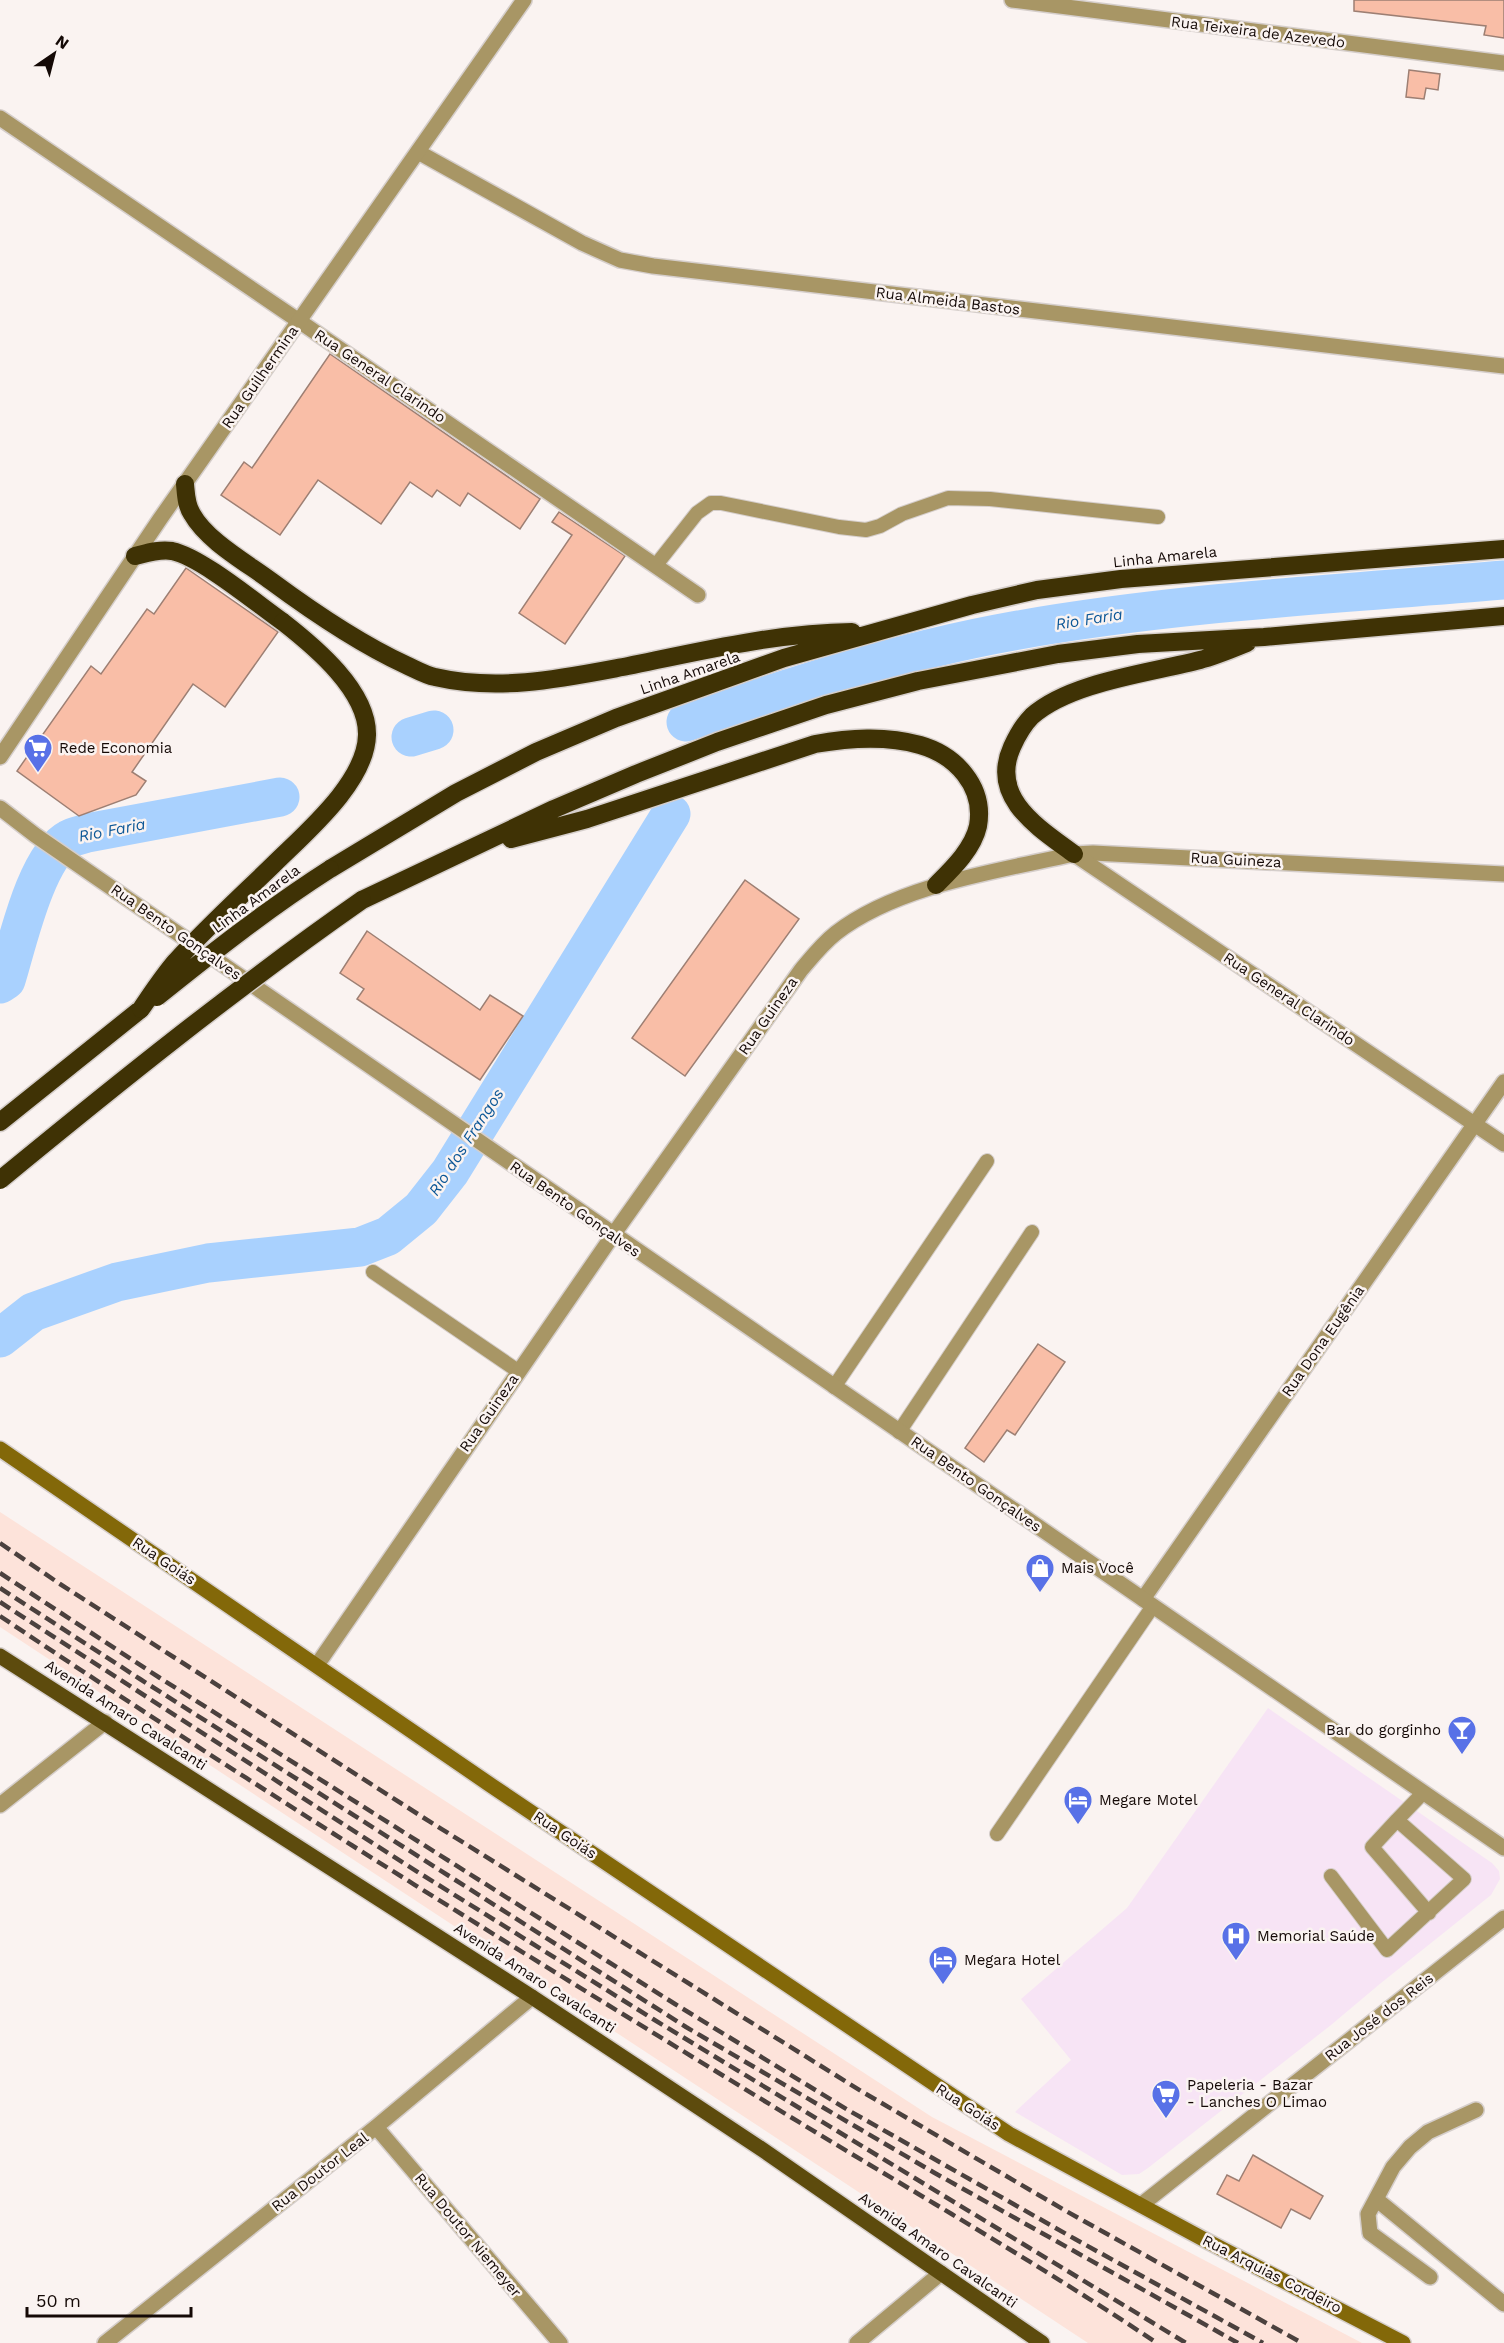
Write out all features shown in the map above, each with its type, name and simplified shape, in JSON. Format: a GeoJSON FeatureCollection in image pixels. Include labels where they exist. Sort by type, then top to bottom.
{"type":"FeatureCollection","features":[{"type":"Feature","properties":{"kind":"highway"},"geometry":{"type":"LineString","coordinates":[[185,483],[192,514],[209,535],[341,629],[384,655],[433,676],[475,684],[517,684],[577,676],[718,648],[794,636],[875,632]]}},
{"type":"Feature","properties":{"kind":"highway","name":"Linha Amarela"},"geometry":{"type":"LineString","coordinates":[[0,1122],[285,897],[456,793],[556,743],[616,718],[784,658],[972,605],[1037,590],[1120,579],[1228,569],[1410,558],[1504,549]]}},
{"type":"Feature","properties":{"kind":"highway"},"geometry":{"type":"LineString","coordinates":[[135,556],[155,550],[172,551],[191,558],[283,622],[329,661],[349,686],[361,710],[367,733],[365,753],[344,790],[317,821],[175,962],[141,1009]]}},
{"type":"Feature","properties":{"kind":"highway"},"geometry":{"type":"LineString","coordinates":[[0,1180],[164,1046],[296,946],[362,900],[554,809],[717,742],[826,705],[918,681],[1058,654],[1138,644],[1264,637],[1504,616]]}},
{"type":"Feature","properties":{"kind":"highway"},"geometry":{"type":"LineString","coordinates":[[1074,854],[1031,822],[1016,804],[1008,786],[1005,771],[1009,752],[1018,733],[1032,716],[1051,703],[1101,683],[1201,659],[1264,637]]}},
{"type":"Feature","properties":{"kind":"highway"},"geometry":{"type":"LineString","coordinates":[[469,851],[587,819],[815,744],[853,738],[888,740],[920,745],[945,756],[959,766],[972,782],[978,802],[978,826],[969,846],[954,867],[936,885]]}},
{"type":"Feature","properties":{"kind":"main road","name":"Rua Goiás"},"geometry":{"type":"LineString","coordinates":[[0,1449],[489,1784],[957,2100],[1009,2134],[1141,2205]]}},
{"type":"Feature","properties":{"kind":"main road","name":"Avenida Amaro Cavalcanti"},"geometry":{"type":"LineString","coordinates":[[0,1656],[532,1996],[763,2150],[1042,2343]]}},
{"type":"Feature","properties":{"kind":"main road","name":"Rua Arquias Cordeiro"},"geometry":{"type":"LineString","coordinates":[[1141,2205],[1403,2343]]}},
{"type":"Feature","properties":{"kind":"street","name":"Rua Guilhermina"},"geometry":{"type":"LineString","coordinates":[[0,757],[185,483],[524,0]]}},
{"type":"Feature","properties":{"kind":"street","name":"Rua Teixeira de Azevedo"},"geometry":{"type":"LineString","coordinates":[[1012,0],[1504,63]]}},
{"type":"Feature","properties":{"kind":"street","name":"Rua General Clarindo"},"geometry":{"type":"LineString","coordinates":[[0,118],[698,595]]}},
{"type":"Feature","properties":{"kind":"street","name":"Rua Almeida Bastos"},"geometry":{"type":"LineString","coordinates":[[417,152],[582,243],[620,260],[653,266],[1504,366]]}},
{"type":"Feature","properties":{"kind":"street","name":"Rua Bento Gonçalves"},"geometry":{"type":"LineString","coordinates":[[0,808],[35,835],[613,1235],[1504,1848]]}},
{"type":"Feature","properties":{"kind":"street","name":"Rua Guineza"},"geometry":{"type":"LineString","coordinates":[[317,1665],[518,1371],[801,970],[823,944],[838,932],[870,912],[936,885],[1074,854],[1093,853],[1504,874]]}},
{"type":"Feature","properties":{"kind":"street","name":"Rua General Clarindo"},"geometry":{"type":"LineString","coordinates":[[1074,854],[1504,1144]]}},
{"type":"Feature","properties":{"kind":"street","name":"Rua Dona Eugênia"},"geometry":{"type":"LineString","coordinates":[[1148,1603],[1504,1082]]}},
{"type":"Feature","properties":{"kind":"street"},"geometry":{"type":"LineString","coordinates":[[0,1805],[105,1722]]}},
{"type":"Feature","properties":{"kind":"street","name":"Rua José dos Reis"},"geometry":{"type":"LineString","coordinates":[[1141,2205],[1504,1918]]}},
{"type":"Feature","properties":{"kind":"street","name":"Rua Doutor Leal"},"geometry":{"type":"LineString","coordinates":[[105,2343],[376,2127],[532,1996]]}},
{"type":"Feature","properties":{"kind":"street"},"geometry":{"type":"LineString","coordinates":[[1430,2277],[1370,2233],[1368,2214],[1393,2167],[1410,2147],[1428,2132],[1476,2110]]}},
{"type":"Feature","properties":{"kind":"street","name":"Rua Doutor Niemeyer"},"geometry":{"type":"LineString","coordinates":[[376,2127],[560,2343]]}},
{"type":"Feature","properties":{"kind":"street"},"geometry":{"type":"LineString","coordinates":[[1376,2199],[1504,2304]]}},
{"type":"Feature","properties":{"kind":"street"},"geometry":{"type":"LineString","coordinates":[[857,2343],[941,2273]]}},
{"type":"Feature","properties":{"kind":"lane"},"geometry":{"type":"LineString","coordinates":[[656,565],[697,513],[711,503],[866,530],[880,526],[902,514],[948,498],[990,499],[1158,517]]}},
{"type":"Feature","properties":{"kind":"lane"},"geometry":{"type":"LineString","coordinates":[[834,1387],[987,1161]]}},
{"type":"Feature","properties":{"kind":"lane"},"geometry":{"type":"LineString","coordinates":[[899,1432],[1032,1232]]}},
{"type":"Feature","properties":{"kind":"lane"},"geometry":{"type":"LineString","coordinates":[[373,1272],[518,1371]]}},
{"type":"Feature","properties":{"kind":"lane"},"geometry":{"type":"LineString","coordinates":[[997,1834],[1148,1603]]}},
{"type":"Feature","properties":{"kind":"lane"},"geometry":{"type":"LineString","coordinates":[[1423,1792],[1372,1848],[1429,1913]]}},
{"type":"Feature","properties":{"kind":"lane"},"geometry":{"type":"LineString","coordinates":[[1331,1876],[1388,1950],[1464,1879],[1397,1820]]}},
{"type":"Feature","properties":{"kind":"shaded area"},"geometry":{"type":"Polygon","coordinates":[[[0,1512],[932,2117],[1362,2343],[1088,2343],[0,1627],[0,1512]]]}},
{"type":"Feature","properties":{"kind":"shaded area","name":"Memorial Saúde"},"geometry":{"type":"Polygon","coordinates":[[[1268,1708],[1492,1863],[1499,1871],[1500,1879],[1491,1895],[1331,2025],[1148,2168],[1139,2174],[1122,2175],[1015,2112],[1071,2060],[1021,1999],[1127,1908],[1268,1708]]]}},
{"type":"Feature","properties":{"kind":"building"},"geometry":{"type":"Polygon","coordinates":[[[1354,0],[1504,0],[1504,38],[1484,35],[1486,26],[1354,11],[1354,0]]]}},
{"type":"Feature","properties":{"kind":"building"},"geometry":{"type":"Polygon","coordinates":[[[1409,70],[1440,74],[1438,90],[1426,88],[1424,99],[1406,97],[1409,70]]]}},
{"type":"Feature","properties":{"kind":"building"},"geometry":{"type":"Polygon","coordinates":[[[330,354],[540,499],[520,529],[468,493],[460,506],[437,490],[432,497],[410,482],[381,524],[318,480],[280,535],[221,495],[244,462],[252,468],[330,354]]]}},
{"type":"Feature","properties":{"kind":"building"},"geometry":{"type":"Polygon","coordinates":[[[559,512],[625,556],[565,644],[519,613],[572,535],[552,522],[559,512]]]}},
{"type":"Feature","properties":{"kind":"building"},"geometry":{"type":"Polygon","coordinates":[[[186,568],[278,632],[225,707],[193,684],[132,772],[146,781],[136,795],[79,816],[17,771],[91,666],[101,674],[147,609],[154,614],[186,568]]]}},
{"type":"Feature","properties":{"kind":"building"},"geometry":{"type":"Polygon","coordinates":[[[745,880],[799,919],[685,1076],[632,1038],[745,880]]]}},
{"type":"Feature","properties":{"kind":"building"},"geometry":{"type":"Polygon","coordinates":[[[367,931],[480,1010],[490,995],[523,1016],[480,1080],[357,999],[364,989],[340,973],[367,931]]]}},
{"type":"Feature","properties":{"kind":"building"},"geometry":{"type":"Polygon","coordinates":[[[1038,1344],[1065,1362],[1015,1435],[1007,1430],[984,1462],[965,1448],[1038,1344]]]}},
{"type":"Feature","properties":{"kind":"building"},"geometry":{"type":"Polygon","coordinates":[[[1253,2155],[1323,2196],[1310,2219],[1291,2209],[1281,2228],[1217,2194],[1227,2175],[1239,2181],[1253,2155]]]}},
{"type":"Feature","properties":{"kind":"waterway","name":"Rio Faria"},"geometry":{"type":"LineString","coordinates":[[686,722],[889,659],[1013,631],[1197,606],[1504,580]]}},
{"type":"Feature","properties":{"kind":"waterway","name":"Rio Faria"},"geometry":{"type":"LineString","coordinates":[[411,737],[434,730]]}},
{"type":"Feature","properties":{"kind":"waterway","name":"Rio Faria"},"geometry":{"type":"LineString","coordinates":[[0,984],[6,980],[37,882],[57,849],[69,839],[87,833],[280,797]]}},
{"type":"Feature","properties":{"kind":"waterway","name":"Rio dos Frangos"},"geometry":{"type":"LineString","coordinates":[[0,1338],[33,1312],[117,1282],[208,1263],[360,1247],[388,1236],[421,1209],[450,1172],[671,814]]}},
{"type":"Feature","properties":{"kind":"railway"},"geometry":{"type":"LineString","coordinates":[[0,1543],[424,1818],[861,2091],[1066,2211],[1302,2343]]}},
{"type":"Feature","properties":{"kind":"railway"},"geometry":{"type":"LineString","coordinates":[[0,1573],[160,1678],[675,2004],[848,2110],[1263,2343]]}},
{"type":"Feature","properties":{"kind":"railway"},"geometry":{"type":"LineString","coordinates":[[0,1588],[686,2027],[933,2172],[1238,2343]]}},
{"type":"Feature","properties":{"kind":"railway"},"geometry":{"type":"LineString","coordinates":[[0,1602],[405,1864],[653,2019],[1186,2343]]}},
{"type":"Feature","properties":{"kind":"railway"},"geometry":{"type":"LineString","coordinates":[[0,1616],[195,1745],[392,1870],[1020,2256],[1157,2343]]}},
{"type":"Feature","properties":{"kind":"place","name":"Rede Economia"},"geometry":{"type":"Point","coordinates":[38,774]}},
{"type":"Feature","properties":{"kind":"place","name":"Mais Você"},"geometry":{"type":"Point","coordinates":[1040,1594]}},
{"type":"Feature","properties":{"kind":"place","name":"Bar do gorginho"},"geometry":{"type":"Point","coordinates":[1462,1756]}},
{"type":"Feature","properties":{"kind":"place","name":"Megare Motel"},"geometry":{"type":"Point","coordinates":[1078,1826]}},
{"type":"Feature","properties":{"kind":"place","name":"Memorial Saúde"},"geometry":{"type":"Point","coordinates":[1236,1962]}},
{"type":"Feature","properties":{"kind":"place","name":"Megara Hotel"},"geometry":{"type":"Point","coordinates":[943,1986]}},
{"type":"Feature","properties":{"kind":"place","name":"Papeleria - Bazar - Lanches O Limao"},"geometry":{"type":"Point","coordinates":[1166,2120]}}]}
